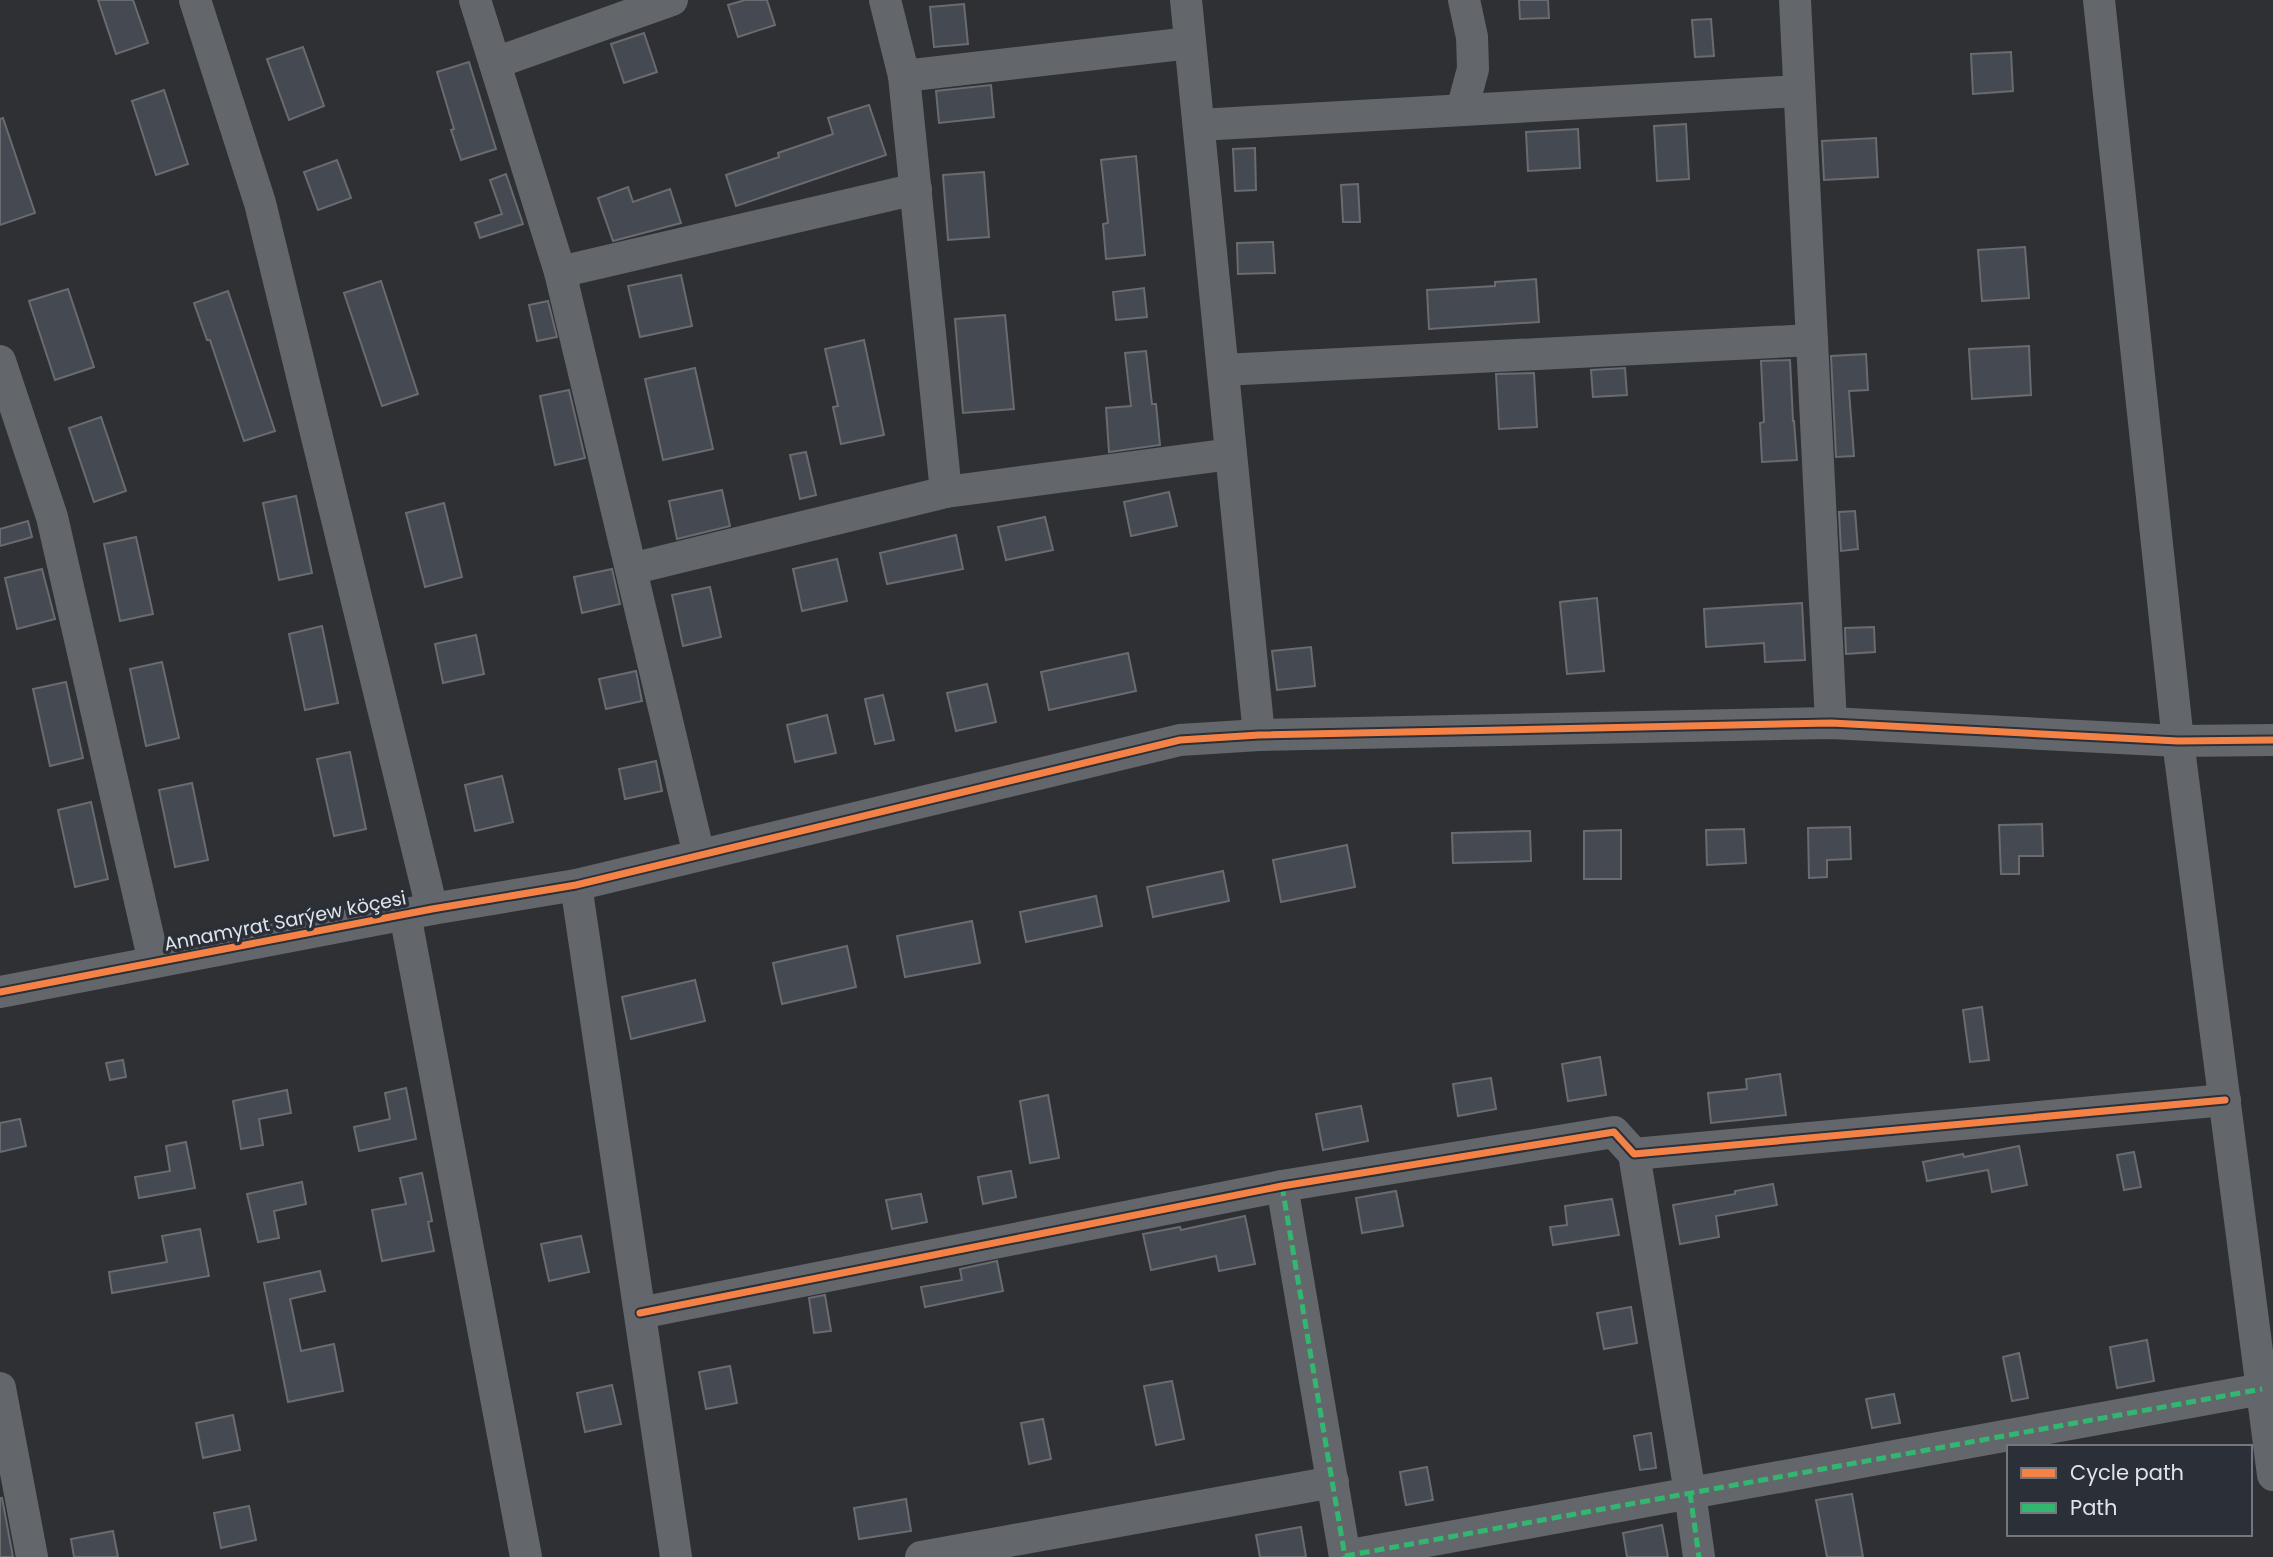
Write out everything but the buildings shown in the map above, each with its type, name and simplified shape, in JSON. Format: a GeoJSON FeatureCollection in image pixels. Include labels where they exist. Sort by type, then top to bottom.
{"type":"FeatureCollection","features":[{"type":"Feature","properties":{"kind":"street"},"geometry":{"type":"LineString","coordinates":[[195,0],[260,203],[418,912],[526,1557]]}},
{"type":"Feature","properties":{"kind":"street"},"geometry":{"type":"LineString","coordinates":[[475,0],[560,272],[699,855]]}},
{"type":"Feature","properties":{"kind":"street"},"geometry":{"type":"LineString","coordinates":[[495,63],[672,0]]}},
{"type":"Feature","properties":{"kind":"street"},"geometry":{"type":"LineString","coordinates":[[885,0],[904,76],[946,492]]}},
{"type":"Feature","properties":{"kind":"street"},"geometry":{"type":"LineString","coordinates":[[1186,0],[1259,735]]}},
{"type":"Feature","properties":{"kind":"street"},"geometry":{"type":"LineString","coordinates":[[1462,110],[1473,69],[1472,37],[1464,0]]}},
{"type":"Feature","properties":{"kind":"street"},"geometry":{"type":"LineString","coordinates":[[1795,0],[1831,723]]}},
{"type":"Feature","properties":{"kind":"street"},"geometry":{"type":"LineString","coordinates":[[2099,0],[2178,741],[2273,1475]]}},
{"type":"Feature","properties":{"kind":"street"},"geometry":{"type":"LineString","coordinates":[[904,76],[1190,43]]}},
{"type":"Feature","properties":{"kind":"street"},"geometry":{"type":"LineString","coordinates":[[1199,125],[1799,91]]}},
{"type":"Feature","properties":{"kind":"street"},"geometry":{"type":"LineString","coordinates":[[560,272],[916,189]]}},
{"type":"Feature","properties":{"kind":"street"},"geometry":{"type":"LineString","coordinates":[[1223,370],[1812,340]]}},
{"type":"Feature","properties":{"kind":"street"},"geometry":{"type":"LineString","coordinates":[[0,361],[52,517],[154,962]]}},
{"type":"Feature","properties":{"kind":"street"},"geometry":{"type":"LineString","coordinates":[[631,569],[946,492],[1231,454]]}},
{"type":"Feature","properties":{"kind":"street","name":"Annamyrat Sarýew köçesi"},"geometry":{"type":"LineString","coordinates":[[0,992],[418,912],[576,885],[1180,740],[1259,735],[1831,723],[2178,741],[2273,740]]}},
{"type":"Feature","properties":{"kind":"street"},"geometry":{"type":"LineString","coordinates":[[576,885],[676,1557]]}},
{"type":"Feature","properties":{"kind":"street"},"geometry":{"type":"LineString","coordinates":[[1634,1154],[2225,1100]]}},
{"type":"Feature","properties":{"kind":"street"},"geometry":{"type":"LineString","coordinates":[[639,1313],[1282,1186],[1614,1132],[1634,1154],[1699,1557]]}},
{"type":"Feature","properties":{"kind":"street"},"geometry":{"type":"LineString","coordinates":[[1282,1186],[1345,1556],[2262,1389]]}},
{"type":"Feature","properties":{"kind":"street"},"geometry":{"type":"LineString","coordinates":[[0,1388],[32,1557]]}},
{"type":"Feature","properties":{"kind":"street"},"geometry":{"type":"LineString","coordinates":[[921,1557],[1333,1482]]}},
{"type":"Feature","properties":{"kind":"marked path"},"geometry":{"type":"LineString","coordinates":[[1282,1186],[1345,1557]]}},
{"type":"Feature","properties":{"kind":"marked path"},"geometry":{"type":"LineString","coordinates":[[1345,1556],[2262,1389]]}},
{"type":"Feature","properties":{"kind":"marked path"},"geometry":{"type":"LineString","coordinates":[[1690,1493],[1699,1557]]}},
{"type":"Feature","properties":{"kind":"cycle path"},"geometry":{"type":"LineString","coordinates":[[0,992],[432,909],[576,885],[1180,740],[1259,735],[1831,723],[2178,741],[2273,740]]}},
{"type":"Feature","properties":{"kind":"cycle path"},"geometry":{"type":"LineString","coordinates":[[640,1313],[1282,1186],[1614,1132],[1634,1154],[2225,1100]]}}]}
